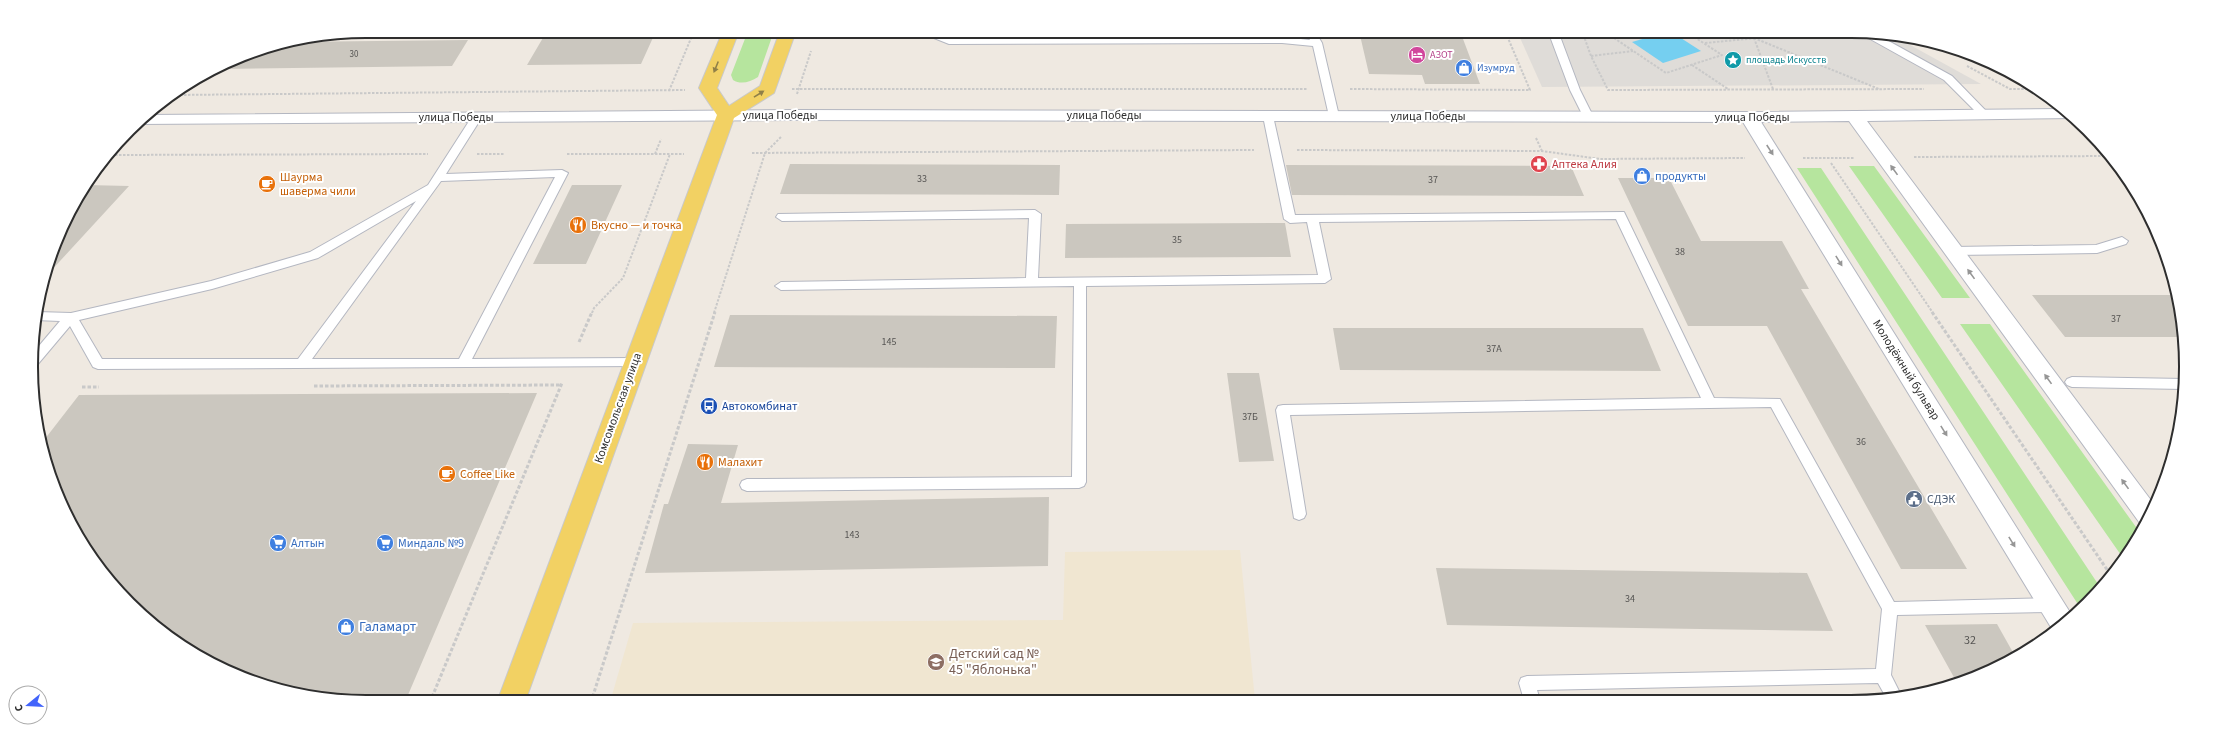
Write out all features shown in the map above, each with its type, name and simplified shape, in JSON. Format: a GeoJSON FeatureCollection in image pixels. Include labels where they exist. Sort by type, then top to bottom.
{"type":"FeatureCollection","features":[{"type":"Feature","properties":{"kind":"main road"},"geometry":{"type":"LineString","coordinates":[[728,38],[708,88],[726,115],[768,89],[785,38]]}},
{"type":"Feature","properties":{"kind":"main road","name":"улица Победы"},"geometry":{"type":"LineString","coordinates":[[150,120],[726,115],[1749,117],[2060,114]]}},
{"type":"Feature","properties":{"kind":"main road","name":"Комсомольская улица"},"geometry":{"type":"LineString","coordinates":[[514,695],[726,115]]}},
{"type":"Feature","properties":{"kind":"main road"},"geometry":{"type":"LineString","coordinates":[[1854,116],[2145,511]]}},
{"type":"Feature","properties":{"kind":"main road","name":"Молодёжный бульвар"},"geometry":{"type":"LineString","coordinates":[[1749,117],[2056,614]]}},
{"type":"Feature","properties":{"kind":"lane"},"geometry":{"type":"LineString","coordinates":[[943,38],[949,41],[1282,40],[1317,43]]}},
{"type":"Feature","properties":{"kind":"lane"},"geometry":{"type":"LineString","coordinates":[[1314,38],[1317,43],[1334,116]]}},
{"type":"Feature","properties":{"kind":"lane"},"geometry":{"type":"LineString","coordinates":[[1556,38],[1575,90],[1588,116]]}},
{"type":"Feature","properties":{"kind":"lane"},"geometry":{"type":"LineString","coordinates":[[1880,40],[1948,78],[1984,114]]}},
{"type":"Feature","properties":{"kind":"lane"},"geometry":{"type":"LineString","coordinates":[[1268,116],[1290,218],[1620,215],[1710,404]]}},
{"type":"Feature","properties":{"kind":"lane"},"geometry":{"type":"LineString","coordinates":[[301,364],[435,182],[477,117]]}},
{"type":"Feature","properties":{"kind":"lane"},"geometry":{"type":"LineString","coordinates":[[42,316],[71,317],[212,285],[314,255],[435,182],[562,172],[463,364]]}},
{"type":"Feature","properties":{"kind":"lane"},"geometry":{"type":"LineString","coordinates":[[782,217],[1035,214],[1032,282]]}},
{"type":"Feature","properties":{"kind":"lane"},"geometry":{"type":"LineString","coordinates":[[781,286],[1324,279],[1312,218]]}},
{"type":"Feature","properties":{"kind":"lane"},"geometry":{"type":"LineString","coordinates":[[1953,251],[2097,249],[2122,241]]}},
{"type":"Feature","properties":{"kind":"lane"},"geometry":{"type":"LineString","coordinates":[[747,485],[1079,482],[1080,282]]}},
{"type":"Feature","properties":{"kind":"lane"},"geometry":{"type":"LineString","coordinates":[[71,317],[98,364],[635,363]]}},
{"type":"Feature","properties":{"kind":"lane"},"geometry":{"type":"LineString","coordinates":[[39,354],[71,317]]}},
{"type":"Feature","properties":{"kind":"lane"},"geometry":{"type":"LineString","coordinates":[[2072,382],[2178,384]]}},
{"type":"Feature","properties":{"kind":"lane"},"geometry":{"type":"LineString","coordinates":[[1299,514],[1283,410],[1775,402],[1890,609],[1883,676],[1891,692]]}},
{"type":"Feature","properties":{"kind":"lane"},"geometry":{"type":"LineString","coordinates":[[1890,609],[2056,614]]}},
{"type":"Feature","properties":{"kind":"lane"},"geometry":{"type":"LineString","coordinates":[[1531,695],[1527,683],[1883,676]]}},
{"type":"Feature","properties":{"kind":"path"},"geometry":{"type":"LineString","coordinates":[[669,91],[691,38]]}},
{"type":"Feature","properties":{"kind":"path"},"geometry":{"type":"LineString","coordinates":[[768,89],[1530,90],[1508,38]]}},
{"type":"Feature","properties":{"kind":"path"},"geometry":{"type":"LineString","coordinates":[[1585,38],[1591,56],[1608,90],[1926,89]]}},
{"type":"Feature","properties":{"kind":"path"},"geometry":{"type":"LineString","coordinates":[[1614,38],[1666,73],[1722,55],[1695,38]]}},
{"type":"Feature","properties":{"kind":"path"},"geometry":{"type":"LineString","coordinates":[[1704,44],[1754,38],[1881,89]]}},
{"type":"Feature","properties":{"kind":"path"},"geometry":{"type":"LineString","coordinates":[[1754,38],[1773,89]]}},
{"type":"Feature","properties":{"kind":"path"},"geometry":{"type":"LineString","coordinates":[[1591,56],[1634,51]]}},
{"type":"Feature","properties":{"kind":"path"},"geometry":{"type":"LineString","coordinates":[[1692,64],[1729,89]]}},
{"type":"Feature","properties":{"kind":"path"},"geometry":{"type":"LineString","coordinates":[[181,95],[669,91],[708,88]]}},
{"type":"Feature","properties":{"kind":"path"},"geometry":{"type":"LineString","coordinates":[[2010,89],[2026,89]]}},
{"type":"Feature","properties":{"kind":"path"},"geometry":{"type":"LineString","coordinates":[[1535,135],[1542,150]]}},
{"type":"Feature","properties":{"kind":"path"},"geometry":{"type":"LineString","coordinates":[[655,154],[661,139]]}},
{"type":"Feature","properties":{"kind":"path"},"geometry":{"type":"LineString","coordinates":[[593,695],[765,153]]}},
{"type":"Feature","properties":{"kind":"path"},"geometry":{"type":"LineString","coordinates":[[116,155],[508,154]]}},
{"type":"Feature","properties":{"kind":"path"},"geometry":{"type":"LineString","coordinates":[[562,154],[689,154]]}},
{"type":"Feature","properties":{"kind":"path"},"geometry":{"type":"LineString","coordinates":[[433,695],[594,308],[623,278],[670,154]]}},
{"type":"Feature","properties":{"kind":"path"},"geometry":{"type":"LineString","coordinates":[[1913,157],[2102,156]]}},
{"type":"Feature","properties":{"kind":"path"},"geometry":{"type":"LineString","coordinates":[[1798,158],[1856,158]]}},
{"type":"Feature","properties":{"kind":"path"},"geometry":{"type":"LineString","coordinates":[[1831,163],[2107,570]]}},
{"type":"Feature","properties":{"kind":"path"},"geometry":{"type":"LineString","coordinates":[[306,386],[561,385]]}},
{"type":"Feature","properties":{"kind":"path"},"geometry":{"type":"LineString","coordinates":[[82,387],[106,387]]}},
{"type":"Feature","properties":{"kind":"shaded area","name":"площадь Искусств"},"geometry":{"type":"Polygon","coordinates":[[[1520,38],[1850,38],[1893,41],[1906,43],[1981,84],[1542,87],[1520,38]]]}},
{"type":"Feature","properties":{"kind":"shaded area","name":"Детский сад № 45 \"Яблонька\""},"geometry":{"type":"Polygon","coordinates":[[[1240,550],[1254,695],[612,695],[633,623],[1063,620],[1065,552],[1240,550]]]}},
{"type":"Feature","properties":{"kind":"green space"},"geometry":{"type":"Polygon","coordinates":[[[745,38],[772,38],[758,77],[742,83],[733,80],[731,75],[745,38]]]}},
{"type":"Feature","properties":{"kind":"green space"},"geometry":{"type":"Polygon","coordinates":[[[1849,166],[1874,166],[1970,298],[1942,298],[1849,166]]]}},
{"type":"Feature","properties":{"kind":"green space"},"geometry":{"type":"Polygon","coordinates":[[[1797,168],[1821,168],[2097,583],[2078,604],[1797,168]]]}},
{"type":"Feature","properties":{"kind":"green space"},"geometry":{"type":"Polygon","coordinates":[[[1960,324],[1990,324],[2137,528],[2120,554],[1960,324]]]}},
{"type":"Feature","properties":{"kind":"water"},"geometry":{"type":"Polygon","coordinates":[[[1646,38],[1681,38],[1701,51],[1663,63],[1632,42],[1646,38]]]}},
{"type":"Feature","properties":{"kind":"building"},"geometry":{"type":"Polygon","coordinates":[[[543,38],[653,38],[641,64],[527,65],[543,38]]]}},
{"type":"Feature","properties":{"kind":"building","name":"АЗОТ"},"geometry":{"type":"Polygon","coordinates":[[[1361,38],[1463,38],[1480,84],[1425,84],[1422,75],[1369,74],[1361,38]]]}},
{"type":"Feature","properties":{"kind":"building"},"geometry":{"type":"Polygon","coordinates":[[[468,40],[452,66],[228,69],[261,55],[281,49],[319,42],[468,40]]]}},
{"type":"Feature","properties":{"kind":"building"},"geometry":{"type":"Polygon","coordinates":[[[790,164],[1060,165],[1059,195],[780,194],[790,164]]]}},
{"type":"Feature","properties":{"kind":"building"},"geometry":{"type":"Polygon","coordinates":[[[1286,165],[1571,166],[1584,196],[1292,195],[1286,165]]]}},
{"type":"Feature","properties":{"kind":"building"},"geometry":{"type":"Polygon","coordinates":[[[1618,178],[1669,178],[1701,241],[1782,241],[1809,289],[1801,289],[1967,569],[1901,569],[1767,326],[1688,326],[1618,178]]]}},
{"type":"Feature","properties":{"kind":"building"},"geometry":{"type":"Polygon","coordinates":[[[92,185],[129,186],[53,269],[72,221],[92,185]]]}},
{"type":"Feature","properties":{"kind":"building","name":"Вкусно — и точка"},"geometry":{"type":"Polygon","coordinates":[[[572,185],[622,185],[586,264],[533,264],[572,185]]]}},
{"type":"Feature","properties":{"kind":"building"},"geometry":{"type":"Polygon","coordinates":[[[1285,223],[1291,257],[1065,258],[1066,224],[1285,223]]]}},
{"type":"Feature","properties":{"kind":"building"},"geometry":{"type":"Polygon","coordinates":[[[2032,295],[2171,295],[2177,337],[2065,337],[2032,295]]]}},
{"type":"Feature","properties":{"kind":"building"},"geometry":{"type":"Polygon","coordinates":[[[730,315],[1057,316],[1055,368],[714,367],[730,315]]]}},
{"type":"Feature","properties":{"kind":"building"},"geometry":{"type":"Polygon","coordinates":[[[1333,328],[1643,328],[1661,371],[1340,370],[1333,328]]]}},
{"type":"Feature","properties":{"kind":"building"},"geometry":{"type":"Polygon","coordinates":[[[1227,373],[1259,373],[1274,461],[1239,462],[1227,373]]]}},
{"type":"Feature","properties":{"kind":"building","name":"Алтын"},"geometry":{"type":"Polygon","coordinates":[[[537,393],[408,695],[366,695],[324,692],[302,689],[261,678],[221,661],[184,640],[134,599],[93,549],[82,531],[63,492],[49,452],[46,438],[79,395],[537,393]]]}},
{"type":"Feature","properties":{"kind":"building"},"geometry":{"type":"Polygon","coordinates":[[[688,444],[738,445],[721,503],[1049,497],[1048,566],[645,573],[664,504],[668,504],[688,444]]]}},
{"type":"Feature","properties":{"kind":"building"},"geometry":{"type":"Polygon","coordinates":[[[1436,568],[1807,573],[1833,631],[1447,625],[1436,568]]]}},
{"type":"Feature","properties":{"kind":"building"},"geometry":{"type":"Polygon","coordinates":[[[1997,624],[2013,652],[1955,678],[1925,625],[1997,624]]]}},
{"type":"Feature","properties":{"kind":"place","name":"АЗОТ"},"geometry":{"type":"Point","coordinates":[1417,55]}},
{"type":"Feature","properties":{"kind":"place","name":"площадь Искусств"},"geometry":{"type":"Point","coordinates":[1733,60]}},
{"type":"Feature","properties":{"kind":"place","name":"Изумруд"},"geometry":{"type":"Point","coordinates":[1464,68]}},
{"type":"Feature","properties":{"kind":"place","name":"Аптека Алия"},"geometry":{"type":"Point","coordinates":[1539,164]}},
{"type":"Feature","properties":{"kind":"place","name":"продукты"},"geometry":{"type":"Point","coordinates":[1642,176]}},
{"type":"Feature","properties":{"kind":"place","name":"Шаурма шаверма чили"},"geometry":{"type":"Point","coordinates":[267,184]}},
{"type":"Feature","properties":{"kind":"place","name":"Вкусно — и точка"},"geometry":{"type":"Point","coordinates":[578,225]}},
{"type":"Feature","properties":{"kind":"place","name":"Автокомбинат"},"geometry":{"type":"Point","coordinates":[709,406]}},
{"type":"Feature","properties":{"kind":"place","name":"Малахит"},"geometry":{"type":"Point","coordinates":[705,462]}},
{"type":"Feature","properties":{"kind":"place","name":"Coffee Like"},"geometry":{"type":"Point","coordinates":[447,474]}},
{"type":"Feature","properties":{"kind":"place","name":"СДЭК"},"geometry":{"type":"Point","coordinates":[1914,499]}},
{"type":"Feature","properties":{"kind":"place","name":"Алтын"},"geometry":{"type":"Point","coordinates":[278,543]}},
{"type":"Feature","properties":{"kind":"place","name":"Миндаль №9"},"geometry":{"type":"Point","coordinates":[385,543]}},
{"type":"Feature","properties":{"kind":"place","name":"Галамарт"},"geometry":{"type":"Point","coordinates":[346,627]}},
{"type":"Feature","properties":{"kind":"place","name":"Детский сад № 45 \"Яблонька\""},"geometry":{"type":"Point","coordinates":[936,662]}}]}
